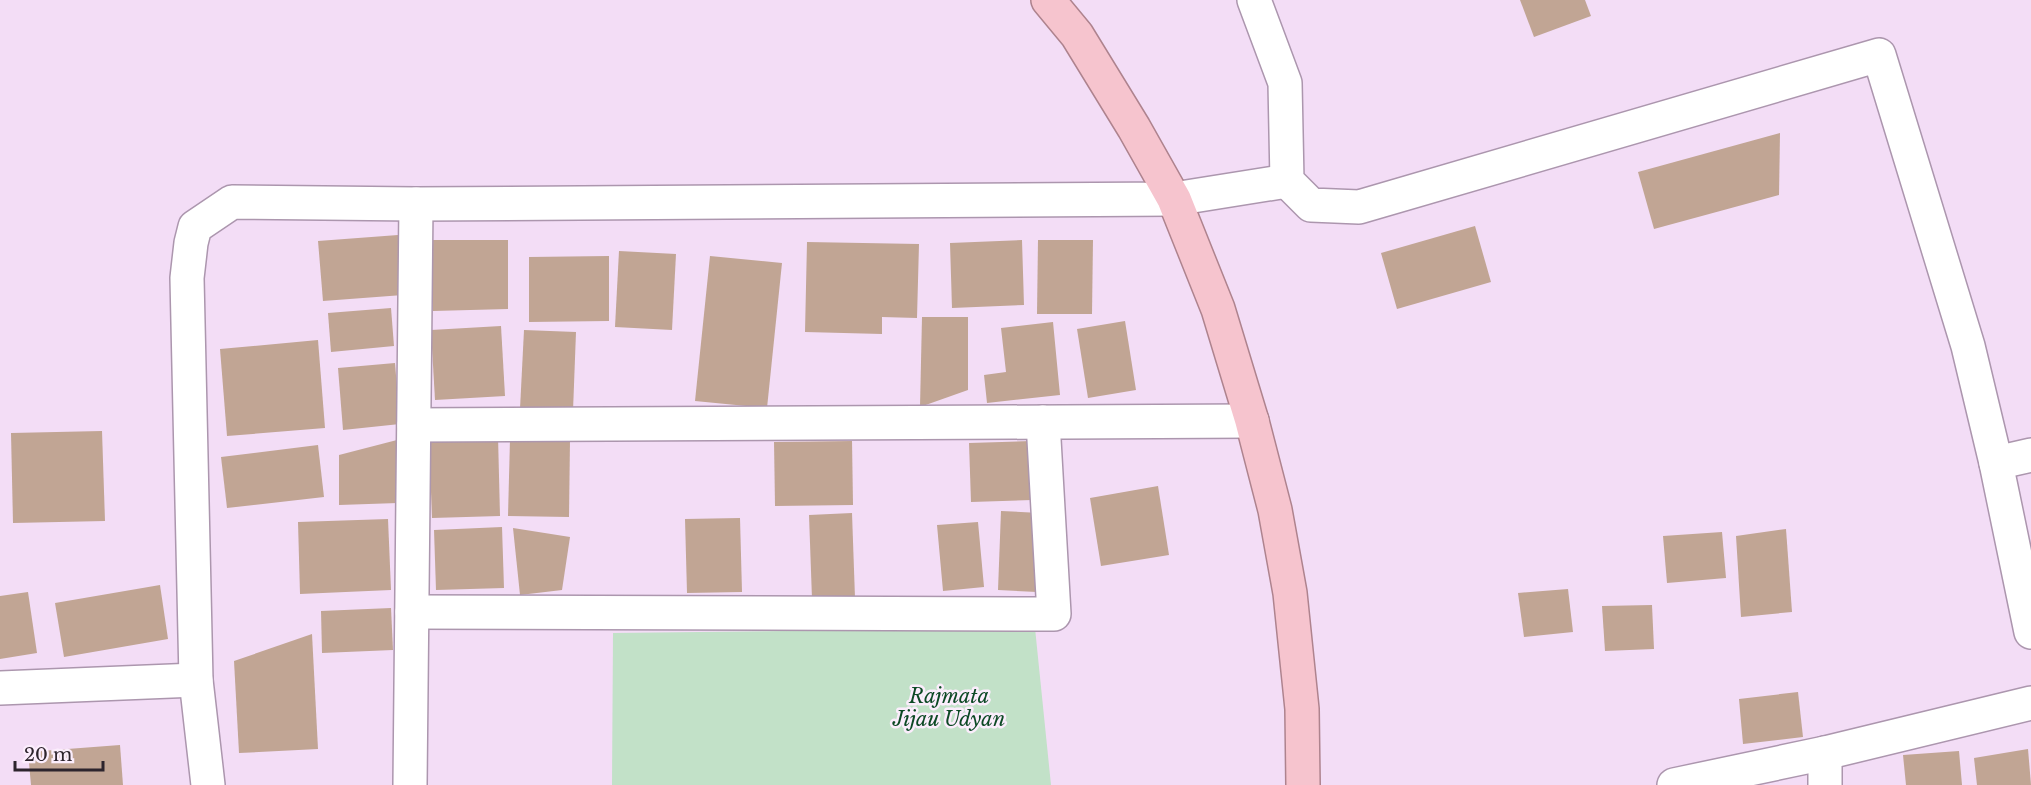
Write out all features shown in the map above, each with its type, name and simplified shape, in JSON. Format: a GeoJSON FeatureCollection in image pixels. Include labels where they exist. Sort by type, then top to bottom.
{"type":"FeatureCollection","features":[{"type":"Feature","properties":{"kind":"highway"},"geometry":{"type":"LineString","coordinates":[[1048,0],[1077,35],[1174,199],[1218,309],[1252,421],[1275,510],[1290,592],[1302,709],[1303,785]]}},
{"type":"Feature","properties":{"kind":"street"},"geometry":{"type":"LineString","coordinates":[[1254,0],[1285,83],[1287,181],[1311,205],[1359,207],[1879,55],[1968,346],[1996,463],[2031,632]]}},
{"type":"Feature","properties":{"kind":"street"},"geometry":{"type":"LineString","coordinates":[[208,785],[196,680],[187,278],[195,227],[232,202],[416,204],[1174,199],[1287,181]]}},
{"type":"Feature","properties":{"kind":"street"},"geometry":{"type":"LineString","coordinates":[[410,785],[416,204]]}},
{"type":"Feature","properties":{"kind":"street"},"geometry":{"type":"LineString","coordinates":[[414,425],[1252,421]]}},
{"type":"Feature","properties":{"kind":"street"},"geometry":{"type":"LineString","coordinates":[[412,612],[1054,614],[1043,422]]}},
{"type":"Feature","properties":{"kind":"street"},"geometry":{"type":"LineString","coordinates":[[1996,463],[2031,455]]}},
{"type":"Feature","properties":{"kind":"street"},"geometry":{"type":"LineString","coordinates":[[0,688],[196,680]]}},
{"type":"Feature","properties":{"kind":"street"},"geometry":{"type":"LineString","coordinates":[[1674,785],[1825,753],[2031,703]]}},
{"type":"Feature","properties":{"kind":"street"},"geometry":{"type":"LineString","coordinates":[[1825,753],[1825,785]]}},
{"type":"Feature","properties":{"kind":"green space","name":"Rajmata Jijau Udyan"},"geometry":{"type":"Polygon","coordinates":[[[1035,628],[1051,785],[612,785],[613,633],[1035,628]]]}},
{"type":"Feature","properties":{"kind":"building"},"geometry":{"type":"Polygon","coordinates":[[[1520,0],[1585,0],[1591,16],[1534,37],[1520,0]]]}},
{"type":"Feature","properties":{"kind":"building"},"geometry":{"type":"Polygon","coordinates":[[[1780,133],[1779,195],[1654,229],[1638,172],[1780,133]]]}},
{"type":"Feature","properties":{"kind":"building"},"geometry":{"type":"Polygon","coordinates":[[[1475,226],[1491,282],[1397,309],[1381,253],[1475,226]]]}},
{"type":"Feature","properties":{"kind":"building"},"geometry":{"type":"Polygon","coordinates":[[[398,235],[403,295],[323,301],[318,241],[398,235]]]}},
{"type":"Feature","properties":{"kind":"building"},"geometry":{"type":"Polygon","coordinates":[[[432,240],[508,240],[508,309],[433,311],[432,240]]]}},
{"type":"Feature","properties":{"kind":"building"},"geometry":{"type":"Polygon","coordinates":[[[1022,240],[1024,305],[952,308],[950,243],[1022,240]]]}},
{"type":"Feature","properties":{"kind":"building"},"geometry":{"type":"Polygon","coordinates":[[[1038,240],[1093,240],[1092,314],[1037,314],[1038,240]]]}},
{"type":"Feature","properties":{"kind":"building"},"geometry":{"type":"Polygon","coordinates":[[[807,242],[919,244],[917,318],[882,317],[882,334],[805,332],[807,242]]]}},
{"type":"Feature","properties":{"kind":"building"},"geometry":{"type":"Polygon","coordinates":[[[619,251],[676,254],[672,330],[615,327],[619,251]]]}},
{"type":"Feature","properties":{"kind":"building"},"geometry":{"type":"Polygon","coordinates":[[[609,256],[609,321],[529,322],[529,257],[609,256]]]}},
{"type":"Feature","properties":{"kind":"building"},"geometry":{"type":"Polygon","coordinates":[[[710,256],[782,263],[767,408],[695,401],[710,256]]]}},
{"type":"Feature","properties":{"kind":"building"},"geometry":{"type":"Polygon","coordinates":[[[391,308],[394,346],[331,352],[328,313],[391,308]]]}},
{"type":"Feature","properties":{"kind":"building"},"geometry":{"type":"Polygon","coordinates":[[[922,317],[968,317],[968,390],[920,407],[922,317]]]}},
{"type":"Feature","properties":{"kind":"building"},"geometry":{"type":"Polygon","coordinates":[[[1125,321],[1136,390],[1088,398],[1077,329],[1125,321]]]}},
{"type":"Feature","properties":{"kind":"building"},"geometry":{"type":"Polygon","coordinates":[[[1053,322],[1060,395],[987,403],[984,375],[1006,372],[1001,328],[1053,322]]]}},
{"type":"Feature","properties":{"kind":"building"},"geometry":{"type":"Polygon","coordinates":[[[501,326],[505,396],[435,400],[431,330],[501,326]]]}},
{"type":"Feature","properties":{"kind":"building"},"geometry":{"type":"Polygon","coordinates":[[[524,330],[576,332],[573,411],[520,409],[524,330]]]}},
{"type":"Feature","properties":{"kind":"building"},"geometry":{"type":"Polygon","coordinates":[[[318,340],[325,428],[227,436],[220,349],[318,340]]]}},
{"type":"Feature","properties":{"kind":"building"},"geometry":{"type":"Polygon","coordinates":[[[395,363],[400,424],[343,430],[338,368],[395,363]]]}},
{"type":"Feature","properties":{"kind":"building"},"geometry":{"type":"Polygon","coordinates":[[[102,431],[105,521],[13,523],[11,433],[102,431]]]}},
{"type":"Feature","properties":{"kind":"building"},"geometry":{"type":"Polygon","coordinates":[[[498,436],[500,516],[432,518],[429,439],[498,436]]]}},
{"type":"Feature","properties":{"kind":"building"},"geometry":{"type":"Polygon","coordinates":[[[510,439],[570,440],[569,517],[508,516],[510,439]]]}},
{"type":"Feature","properties":{"kind":"building"},"geometry":{"type":"Polygon","coordinates":[[[397,440],[398,503],[339,505],[339,455],[397,440]]]}},
{"type":"Feature","properties":{"kind":"building"},"geometry":{"type":"Polygon","coordinates":[[[852,441],[853,505],[775,506],[774,442],[852,441]]]}},
{"type":"Feature","properties":{"kind":"building"},"geometry":{"type":"Polygon","coordinates":[[[1031,441],[1032,500],[971,502],[969,443],[1031,441]]]}},
{"type":"Feature","properties":{"kind":"building"},"geometry":{"type":"Polygon","coordinates":[[[318,445],[324,497],[227,508],[221,457],[318,445]]]}},
{"type":"Feature","properties":{"kind":"building"},"geometry":{"type":"Polygon","coordinates":[[[1158,486],[1169,555],[1101,566],[1090,498],[1158,486]]]}},
{"type":"Feature","properties":{"kind":"building"},"geometry":{"type":"Polygon","coordinates":[[[1001,511],[1040,513],[1037,592],[998,590],[1001,511]]]}},
{"type":"Feature","properties":{"kind":"building"},"geometry":{"type":"Polygon","coordinates":[[[852,513],[855,598],[812,599],[809,515],[852,513]]]}},
{"type":"Feature","properties":{"kind":"building"},"geometry":{"type":"Polygon","coordinates":[[[740,518],[742,592],[687,593],[685,519],[740,518]]]}},
{"type":"Feature","properties":{"kind":"building"},"geometry":{"type":"Polygon","coordinates":[[[388,519],[391,590],[300,594],[298,522],[388,519]]]}},
{"type":"Feature","properties":{"kind":"building"},"geometry":{"type":"Polygon","coordinates":[[[978,522],[984,587],[943,591],[937,525],[978,522]]]}},
{"type":"Feature","properties":{"kind":"building"},"geometry":{"type":"Polygon","coordinates":[[[502,527],[504,588],[436,590],[434,530],[502,527]]]}},
{"type":"Feature","properties":{"kind":"building"},"geometry":{"type":"Polygon","coordinates":[[[513,528],[570,537],[562,590],[520,595],[513,528]]]}},
{"type":"Feature","properties":{"kind":"building"},"geometry":{"type":"Polygon","coordinates":[[[1786,529],[1792,612],[1741,617],[1736,536],[1786,529]]]}},
{"type":"Feature","properties":{"kind":"building"},"geometry":{"type":"Polygon","coordinates":[[[1722,532],[1726,578],[1667,583],[1663,536],[1722,532]]]}},
{"type":"Feature","properties":{"kind":"building"},"geometry":{"type":"Polygon","coordinates":[[[160,585],[168,639],[64,657],[55,603],[160,585]]]}},
{"type":"Feature","properties":{"kind":"building"},"geometry":{"type":"Polygon","coordinates":[[[1568,589],[1573,632],[1524,637],[1518,593],[1568,589]]]}},
{"type":"Feature","properties":{"kind":"building"},"geometry":{"type":"Polygon","coordinates":[[[28,592],[37,653],[0,659],[0,596],[28,592]]]}},
{"type":"Feature","properties":{"kind":"building"},"geometry":{"type":"Polygon","coordinates":[[[1652,605],[1654,649],[1605,651],[1602,606],[1652,605]]]}},
{"type":"Feature","properties":{"kind":"building"},"geometry":{"type":"Polygon","coordinates":[[[391,608],[393,650],[322,653],[321,611],[391,608]]]}},
{"type":"Feature","properties":{"kind":"building"},"geometry":{"type":"Polygon","coordinates":[[[312,634],[318,749],[239,753],[234,661],[312,634]]]}},
{"type":"Feature","properties":{"kind":"building"},"geometry":{"type":"Polygon","coordinates":[[[1798,692],[1803,737],[1743,744],[1739,699],[1798,692]]]}},
{"type":"Feature","properties":{"kind":"building"},"geometry":{"type":"Polygon","coordinates":[[[120,745],[123,785],[31,785],[28,752],[120,745]]]}},
{"type":"Feature","properties":{"kind":"building"},"geometry":{"type":"Polygon","coordinates":[[[2028,749],[2031,785],[1977,785],[1974,758],[2028,749]]]}},
{"type":"Feature","properties":{"kind":"building"},"geometry":{"type":"Polygon","coordinates":[[[1959,751],[1962,785],[1906,785],[1903,755],[1959,751]]]}}]}
